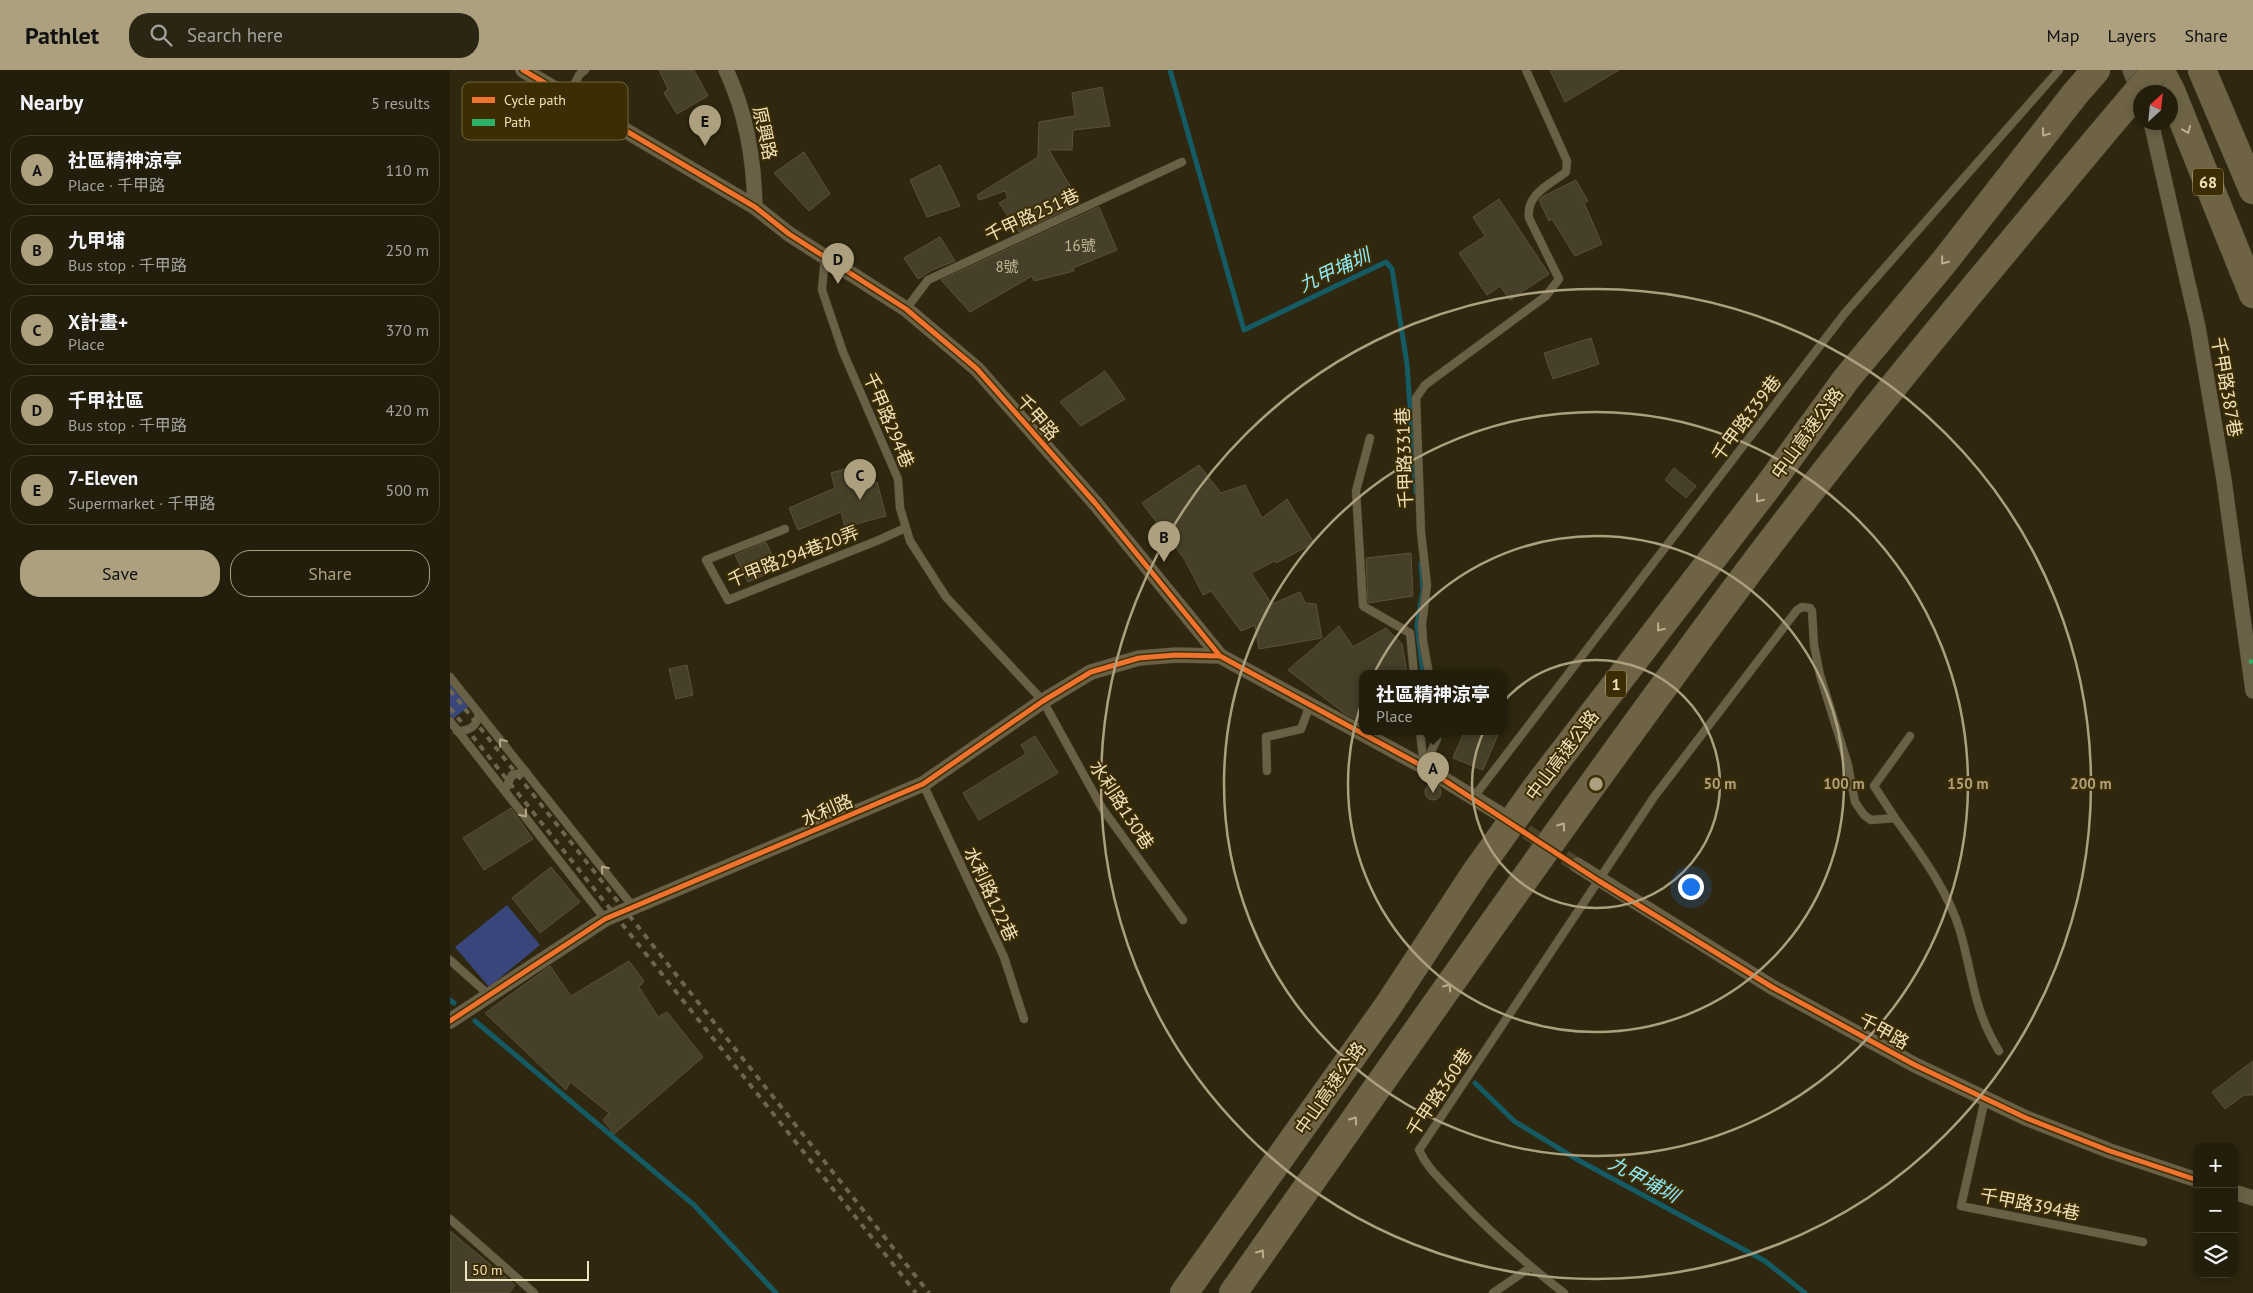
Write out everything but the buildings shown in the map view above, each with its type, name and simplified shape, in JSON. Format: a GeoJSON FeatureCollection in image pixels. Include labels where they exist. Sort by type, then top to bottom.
{"type":"FeatureCollection","features":[{"type":"Feature","properties":{"kind":"highway","name":"中山高速公路"},"geometry":{"type":"LineString","coordinates":[[1184,1293],[1388,1006],[1476,872],[1539,784],[1769,485],[1847,378],[1950,254],[2075,94],[2096,70]]}},
{"type":"Feature","properties":{"kind":"highway","name":"1"},"geometry":{"type":"LineString","coordinates":[[1233,1293],[1516,889],[1750,570],[1854,436],[2101,135],[2158,70]]}},
{"type":"Feature","properties":{"kind":"highway","name":"68"},"geometry":{"type":"LineString","coordinates":[[2158,70],[2171,91],[2253,294]]}},
{"type":"Feature","properties":{"kind":"highway","name":"68"},"geometry":{"type":"LineString","coordinates":[[2202,70],[2253,190]]}},
{"type":"Feature","properties":{"kind":"street","name":"千甲路"},"geometry":{"type":"LineString","coordinates":[[523,70],[544,82]]}},
{"type":"Feature","properties":{"kind":"street","name":"原興路"},"geometry":{"type":"LineString","coordinates":[[726,70],[742,114],[750,147],[754,168],[754,207]]}},
{"type":"Feature","properties":{"kind":"street"},"geometry":{"type":"LineString","coordinates":[[2130,70],[2136,85]]}},
{"type":"Feature","properties":{"kind":"street","name":"千甲路387巷"},"geometry":{"type":"LineString","coordinates":[[2153,130],[2198,327],[2224,480],[2253,691]]}},
{"type":"Feature","properties":{"kind":"street","name":"千甲路"},"geometry":{"type":"LineString","coordinates":[[628,132],[754,207],[789,234],[906,309],[977,368],[1096,504],[1220,656],[1359,732]]}},
{"type":"Feature","properties":{"kind":"street","name":"水利路"},"geometry":{"type":"LineString","coordinates":[[450,1021],[605,919],[922,784],[1043,701],[1092,672],[1149,658],[1176,655],[1220,656]]}},
{"type":"Feature","properties":{"kind":"street","name":"千甲路"},"geometry":{"type":"LineString","coordinates":[[1365,735],[1424,767],[1500,814]]}},
{"type":"Feature","properties":{"kind":"street","name":"千甲路"},"geometry":{"type":"LineString","coordinates":[[1577,866],[1772,987],[1915,1065],[2026,1118],[2110,1151],[2193,1179]]}},
{"type":"Feature","properties":{"kind":"street"},"geometry":{"type":"LineString","coordinates":[[2238,1193],[2253,1198]]}},
{"type":"Feature","properties":{"kind":"lane"},"geometry":{"type":"LineString","coordinates":[[575,82],[584,70]]}},
{"type":"Feature","properties":{"kind":"lane","name":"千甲路331巷"},"geometry":{"type":"LineString","coordinates":[[1427,670],[1422,633],[1427,585],[1422,532],[1416,398],[1425,385],[1546,296],[1559,279],[1529,218],[1528,208],[1535,195],[1566,172],[1567,161],[1526,70]]}},
{"type":"Feature","properties":{"kind":"lane","name":"千甲路339巷"},"geometry":{"type":"LineString","coordinates":[[1474,798],[1845,313],[2059,70]]}},
{"type":"Feature","properties":{"kind":"lane","name":"千甲路251巷"},"geometry":{"type":"LineString","coordinates":[[906,309],[928,280],[1182,162]]}},
{"type":"Feature","properties":{"kind":"lane","name":"千甲路294巷"},"geometry":{"type":"LineString","coordinates":[[825,256],[822,290],[842,352],[898,479],[900,508],[910,541],[946,597],[1043,701]]}},
{"type":"Feature","properties":{"kind":"lane"},"geometry":{"type":"LineString","coordinates":[[1370,438],[1356,491],[1363,606],[1410,633],[1414,670]]}},
{"type":"Feature","properties":{"kind":"lane","name":"千甲路294巷20弄"},"geometry":{"type":"LineString","coordinates":[[785,529],[706,560],[728,600],[905,528]]}},
{"type":"Feature","properties":{"kind":"lane"},"geometry":{"type":"LineString","coordinates":[[1600,880],[1654,797],[1797,610],[1802,607],[1810,608],[1812,611],[1814,645],[1820,675],[1848,765],[1855,802],[1864,815],[1871,820],[1895,818]]}},
{"type":"Feature","properties":{"kind":"lane"},"geometry":{"type":"LineString","coordinates":[[450,677],[634,908]]}},
{"type":"Feature","properties":{"kind":"lane","name":"水利路130巷"},"geometry":{"type":"LineString","coordinates":[[1043,701],[1102,808],[1183,920]]}},
{"type":"Feature","properties":{"kind":"lane"},"geometry":{"type":"LineString","coordinates":[[1267,771],[1266,737],[1300,729],[1310,705]]}},
{"type":"Feature","properties":{"kind":"lane"},"geometry":{"type":"LineString","coordinates":[[458,731],[468,730],[473,727],[479,714]]}},
{"type":"Feature","properties":{"kind":"lane"},"geometry":{"type":"LineString","coordinates":[[450,721],[605,919]]}},
{"type":"Feature","properties":{"kind":"lane"},"geometry":{"type":"LineString","coordinates":[[1420,735],[1424,767]]}},
{"type":"Feature","properties":{"kind":"lane"},"geometry":{"type":"LineString","coordinates":[[1424,767],[1437,738],[1436,735]]}},
{"type":"Feature","properties":{"kind":"lane"},"geometry":{"type":"LineString","coordinates":[[1910,736],[1874,786],[1917,848],[1947,899],[1960,930],[1977,1005],[1986,1030],[1999,1050]]}},
{"type":"Feature","properties":{"kind":"lane"},"geometry":{"type":"LineString","coordinates":[[505,790],[512,775],[526,772]]}},
{"type":"Feature","properties":{"kind":"lane","name":"水利路122巷"},"geometry":{"type":"LineString","coordinates":[[922,784],[1004,957],[1024,1019]]}},
{"type":"Feature","properties":{"kind":"lane","name":"千甲路360巷"},"geometry":{"type":"LineString","coordinates":[[1564,1293],[1531,1267],[1471,1212],[1426,1164],[1419,1150],[1600,880]]}},
{"type":"Feature","properties":{"kind":"lane"},"geometry":{"type":"LineString","coordinates":[[450,960],[490,996]]}},
{"type":"Feature","properties":{"kind":"lane","name":"千甲路394巷"},"geometry":{"type":"LineString","coordinates":[[1985,1099],[1961,1206],[2143,1242]]}},
{"type":"Feature","properties":{"kind":"lane"},"geometry":{"type":"LineString","coordinates":[[450,1219],[534,1293]]}},
{"type":"Feature","properties":{"kind":"lane"},"geometry":{"type":"LineString","coordinates":[[1493,1293],[1531,1267]]}},
{"type":"Feature","properties":{"kind":"shaded area"},"geometry":{"type":"Polygon","coordinates":[[[450,682],[469,706],[453,719],[450,715],[450,682]]]}},
{"type":"Feature","properties":{"kind":"shaded area"},"geometry":{"type":"Polygon","coordinates":[[[507,905],[540,945],[489,987],[455,947],[507,905]]]}},
{"type":"Feature","properties":{"kind":"waterway","name":"九甲埔圳"},"geometry":{"type":"LineString","coordinates":[[1170,70],[1244,330],[1386,262],[1392,269],[1407,364],[1416,492]]}},
{"type":"Feature","properties":{"kind":"waterway","name":"九甲埔圳"},"geometry":{"type":"LineString","coordinates":[[1421,563],[1423,590],[1417,625],[1423,670]]}},
{"type":"Feature","properties":{"kind":"waterway"},"geometry":{"type":"LineString","coordinates":[[450,1000],[454,1003]]}},
{"type":"Feature","properties":{"kind":"waterway"},"geometry":{"type":"LineString","coordinates":[[475,1021],[694,1205],[776,1293]]}},
{"type":"Feature","properties":{"kind":"waterway","name":"九甲埔圳"},"geometry":{"type":"LineString","coordinates":[[1475,1083],[1514,1121],[1578,1160],[1765,1261],[1805,1293]]}},
{"type":"Feature","properties":{"kind":"tunnel"},"geometry":{"type":"LineString","coordinates":[[1507,819],[1577,865]]}},
{"type":"Feature","properties":{"kind":"railway"},"geometry":{"type":"LineString","coordinates":[[450,690],[929,1293]]}},
{"type":"Feature","properties":{"kind":"railway"},"geometry":{"type":"LineString","coordinates":[[450,708],[916,1293]]}},
{"type":"Feature","properties":{"kind":"marked path"},"geometry":{"type":"LineString","coordinates":[[2249,662],[2253,661]]}},
{"type":"Feature","properties":{"kind":"cycle path"},"geometry":{"type":"LineString","coordinates":[[523,70],[543,82]]}},
{"type":"Feature","properties":{"kind":"cycle path"},"geometry":{"type":"LineString","coordinates":[[628,132],[755,207],[789,234],[906,309],[977,369],[1096,504],[1220,656],[1359,732]]}},
{"type":"Feature","properties":{"kind":"cycle path"},"geometry":{"type":"LineString","coordinates":[[450,1021],[605,919],[923,784],[1043,701],[1091,672],[1139,658],[1176,655],[1220,656]]}},
{"type":"Feature","properties":{"kind":"cycle path"},"geometry":{"type":"LineString","coordinates":[[1365,735],[1424,767],[1599,881],[1772,987],[1915,1065],[2026,1118],[2110,1151],[2193,1179]]}},
{"type":"Feature","properties":{"kind":"place","name":"7-Eleven"},"geometry":{"type":"Point","coordinates":[705,146]}},
{"type":"Feature","properties":{"kind":"place","name":"千甲社區"},"geometry":{"type":"Point","coordinates":[838,284]}},
{"type":"Feature","properties":{"kind":"place","name":"X計畫+"},"geometry":{"type":"Point","coordinates":[860,500]}},
{"type":"Feature","properties":{"kind":"place","name":"九甲埔"},"geometry":{"type":"Point","coordinates":[1164,562]}},
{"type":"Feature","properties":{"kind":"place","name":"社區精神涼亭"},"geometry":{"type":"Point","coordinates":[1433,793]}}]}
